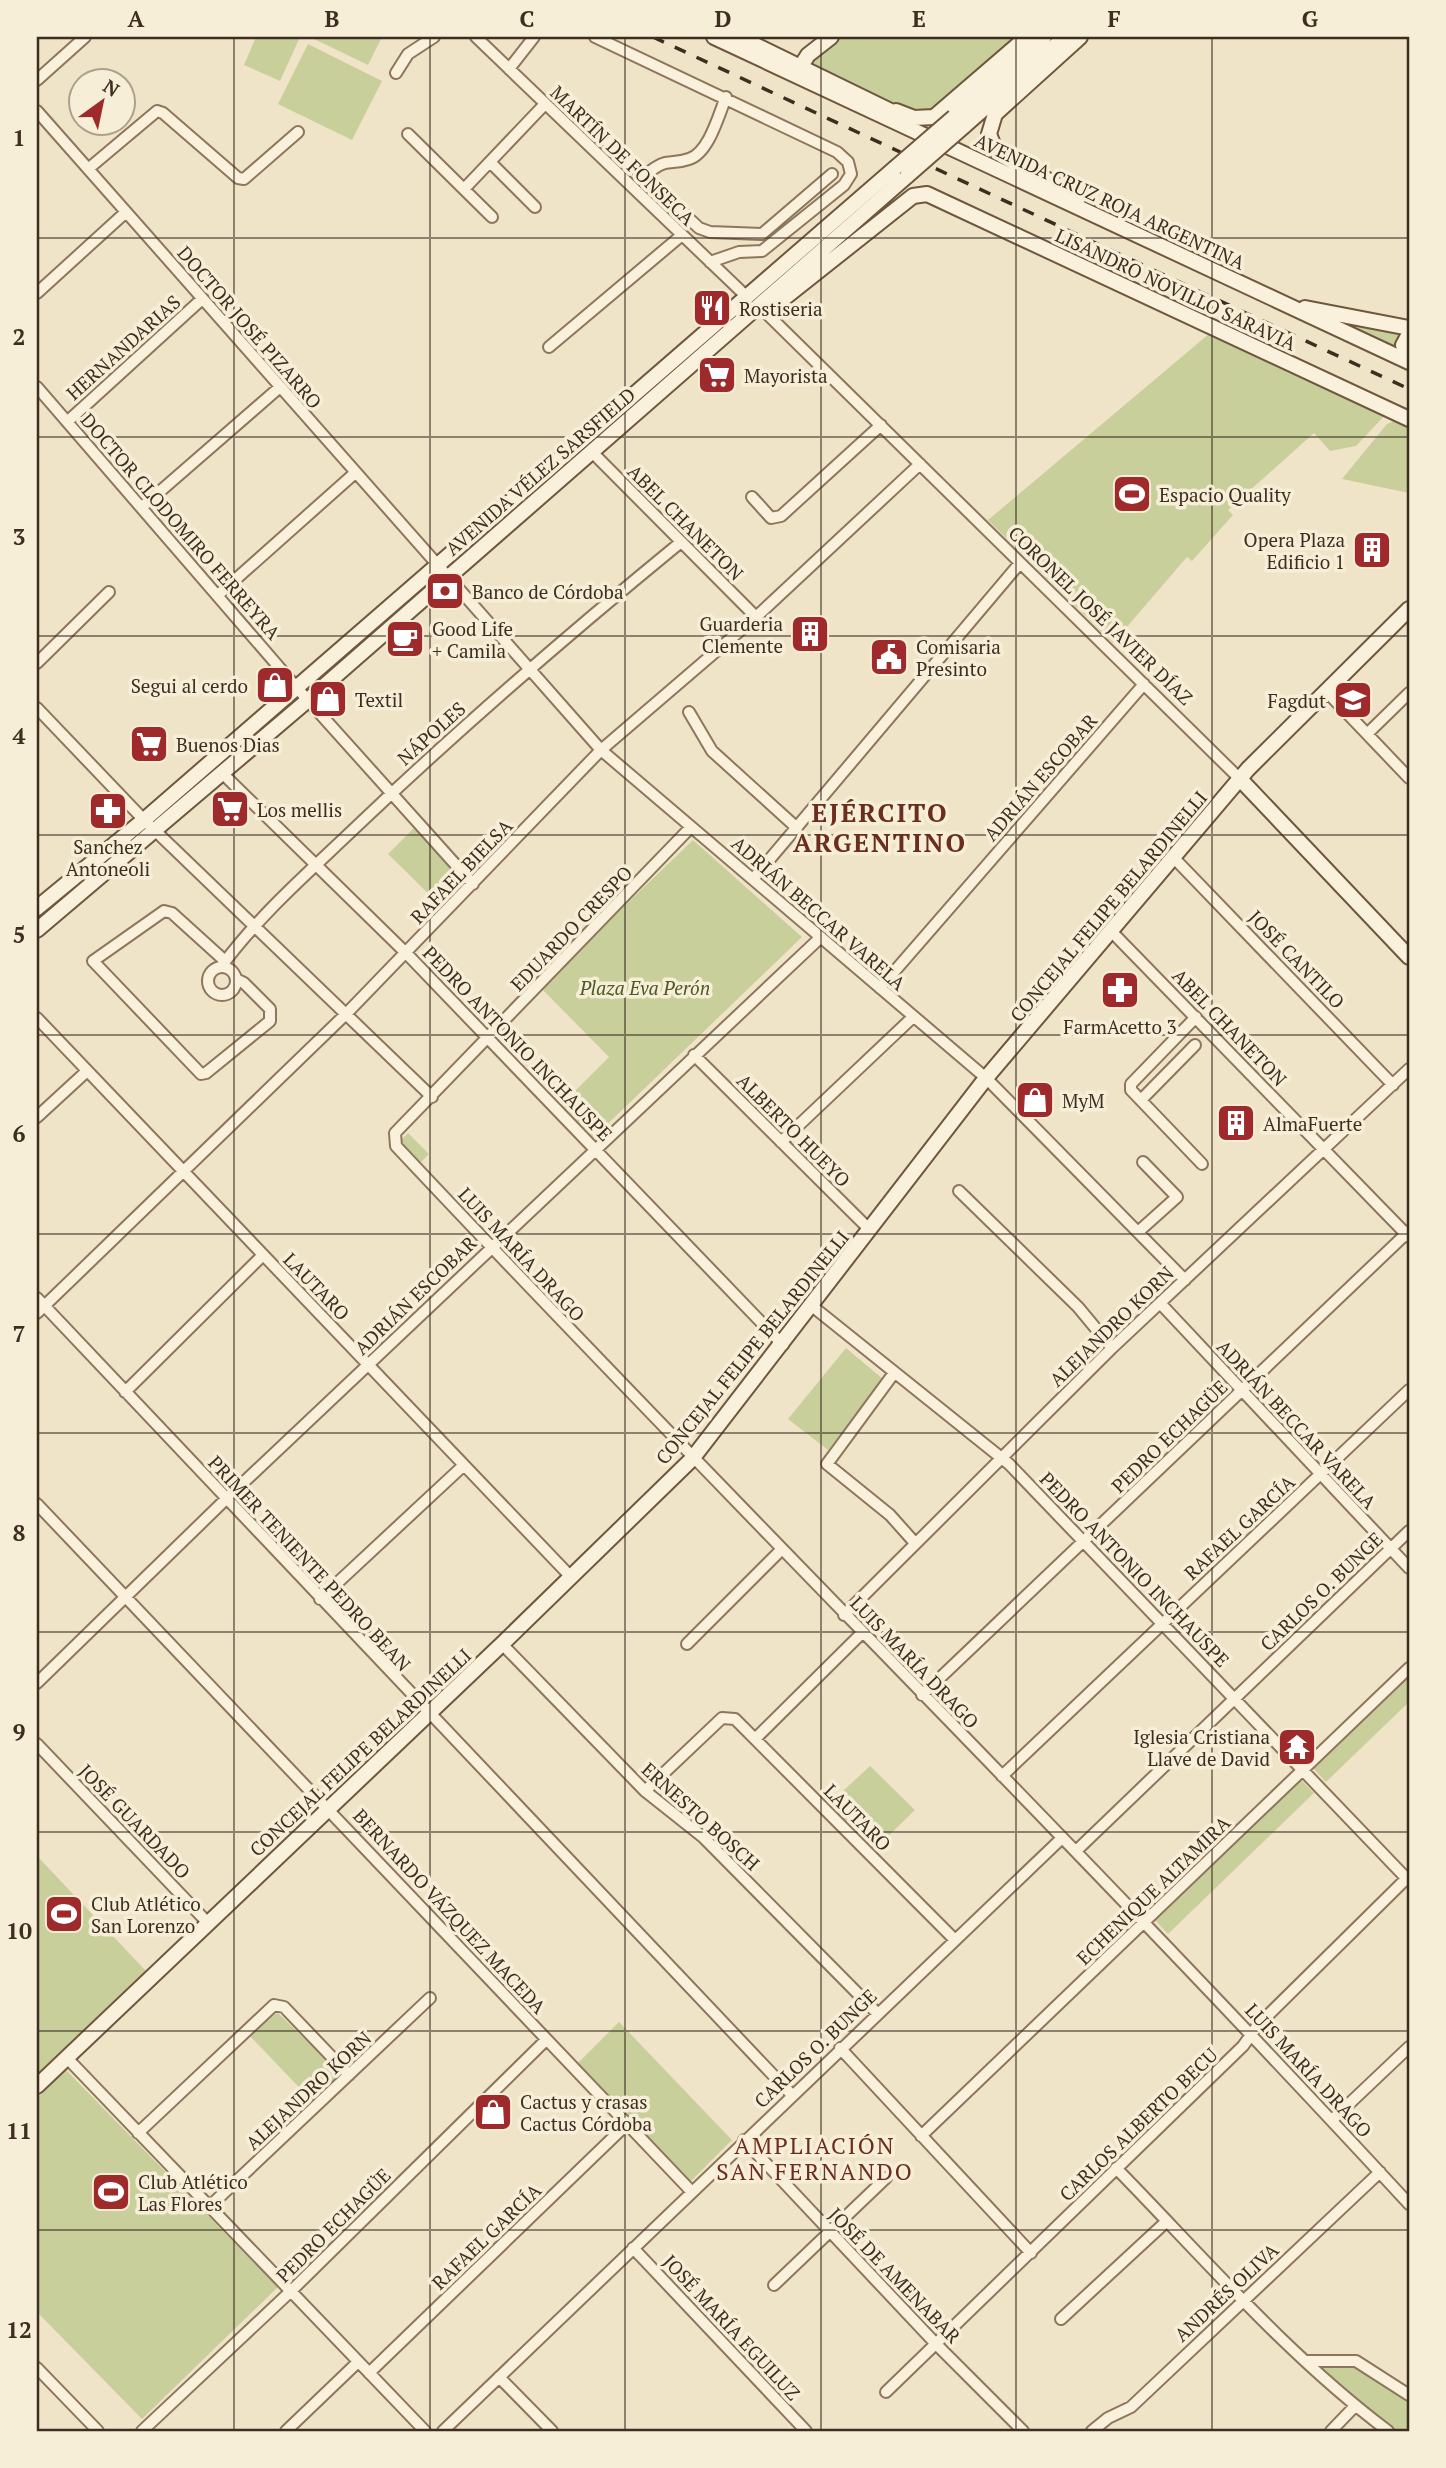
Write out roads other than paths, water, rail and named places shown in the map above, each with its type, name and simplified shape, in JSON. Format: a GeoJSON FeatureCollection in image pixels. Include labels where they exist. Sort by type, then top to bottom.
{"type":"FeatureCollection","features":[{"type":"Feature","properties":{"kind":"main road"},"geometry":{"type":"LineString","coordinates":[[714,37],[914,118],[934,117],[1027,37]]}},
{"type":"Feature","properties":{"kind":"main road"},"geometry":{"type":"LineString","coordinates":[[739,37],[798,71],[924,135]]}},
{"type":"Feature","properties":{"kind":"main road"},"geometry":{"type":"LineString","coordinates":[[798,71],[808,55],[831,37]]}},
{"type":"Feature","properties":{"kind":"main road","name":"AVENIDA VÉLEZ SARSFIELD"},"geometry":{"type":"LineString","coordinates":[[959,122],[1044,37]]}},
{"type":"Feature","properties":{"kind":"main road","name":"AVENIDA VÉLEZ SARSFIELD"},"geometry":{"type":"LineString","coordinates":[[37,908],[222,773],[307,700],[442,571],[959,122],[1066,37]]}},
{"type":"Feature","properties":{"kind":"main road"},"geometry":{"type":"LineString","coordinates":[[1080,37],[995,114],[990,140],[1012,162],[1183,257]]}},
{"type":"Feature","properties":{"kind":"main road"},"geometry":{"type":"LineString","coordinates":[[882,104],[924,135]]}},
{"type":"Feature","properties":{"kind":"main road","name":"AVENIDA CRUZ ROJA ARGENTINA"},"geometry":{"type":"LineString","coordinates":[[924,135],[1279,303],[1409,361]]}},
{"type":"Feature","properties":{"kind":"main road","name":"LISANDRO NOVILLO SARAVIA"},"geometry":{"type":"LineString","coordinates":[[753,302],[778,303],[913,196],[927,194],[1409,419]]}},
{"type":"Feature","properties":{"kind":"main road","name":"AVENIDA VÉLEZ SARSFIELD"},"geometry":{"type":"LineString","coordinates":[[37,930],[297,688],[592,452],[753,302]]}},
{"type":"Feature","properties":{"kind":"main road","name":"AVENIDA CRUZ ROJA ARGENTINA"},"geometry":{"type":"LineString","coordinates":[[1279,303],[1409,328]]}},
{"type":"Feature","properties":{"kind":"main road"},"geometry":{"type":"LineString","coordinates":[[1409,334],[1403,345],[1409,361]]}},
{"type":"Feature","properties":{"kind":"main road","name":"CONCEJAL FELIPE BELARDINELLI"},"geometry":{"type":"LineString","coordinates":[[37,2086],[502,1644],[692,1459],[783,1345],[985,1079],[1240,779],[1409,609]]}},
{"type":"Feature","properties":{"kind":"main road","name":"CORONEL JOSÉ JAVIER DÍAZ"},"geometry":{"type":"LineString","coordinates":[[1240,779],[1409,957]]}},
{"type":"Feature","properties":{"kind":"street"},"geometry":{"type":"LineString","coordinates":[[37,80],[85,37]]}},
{"type":"Feature","properties":{"kind":"street"},"geometry":{"type":"LineString","coordinates":[[396,73],[408,54],[434,37]]}},
{"type":"Feature","properties":{"kind":"street","name":"MARTÍN DE FONSECA"},"geometry":{"type":"LineString","coordinates":[[476,37],[544,105],[753,302]]}},
{"type":"Feature","properties":{"kind":"street"},"geometry":{"type":"LineString","coordinates":[[509,69],[534,37]]}},
{"type":"Feature","properties":{"kind":"street"},"geometry":{"type":"LineString","coordinates":[[595,37],[726,97],[837,152],[848,162],[850,174],[844,185],[762,251],[739,252],[710,262]]}},
{"type":"Feature","properties":{"kind":"street"},"geometry":{"type":"LineString","coordinates":[[644,176],[660,163],[694,157],[709,136],[726,97]]}},
{"type":"Feature","properties":{"kind":"street"},"geometry":{"type":"LineString","coordinates":[[464,189],[544,105]]}},
{"type":"Feature","properties":{"kind":"street","name":"DOCTOR JOSÉ PIZARRO"},"geometry":{"type":"LineString","coordinates":[[37,111],[442,571]]}},
{"type":"Feature","properties":{"kind":"street"},"geometry":{"type":"LineString","coordinates":[[88,169],[157,111],[163,113],[238,178],[247,177],[298,132]]}},
{"type":"Feature","properties":{"kind":"street"},"geometry":{"type":"LineString","coordinates":[[594,129],[705,231],[754,235],[767,232],[832,174]]}},
{"type":"Feature","properties":{"kind":"street"},"geometry":{"type":"LineString","coordinates":[[408,134],[492,217]]}},
{"type":"Feature","properties":{"kind":"street"},"geometry":{"type":"LineString","coordinates":[[490,162],[535,207]]}},
{"type":"Feature","properties":{"kind":"street"},"geometry":{"type":"LineString","coordinates":[[37,293],[126,212]]}},
{"type":"Feature","properties":{"kind":"street"},"geometry":{"type":"LineString","coordinates":[[549,347],[682,235]]}},
{"type":"Feature","properties":{"kind":"street","name":"HERNANDARIAS"},"geometry":{"type":"LineString","coordinates":[[67,422],[202,299]]}},
{"type":"Feature","properties":{"kind":"street","name":"CORONEL JOSÉ JAVIER DÍAZ"},"geometry":{"type":"LineString","coordinates":[[753,302],[1240,779]]}},
{"type":"Feature","properties":{"kind":"street","name":"DOCTOR CLODOMIRO FERREYRA"},"geometry":{"type":"LineString","coordinates":[[37,387],[297,688]]}},
{"type":"Feature","properties":{"kind":"street"},"geometry":{"type":"LineString","coordinates":[[142,507],[280,387]]}},
{"type":"Feature","properties":{"kind":"street"},"geometry":{"type":"LineString","coordinates":[[752,497],[771,518],[781,516],[881,425]]}},
{"type":"Feature","properties":{"kind":"street","name":"ABEL CHANETON"},"geometry":{"type":"LineString","coordinates":[[592,452],[756,617]]}},
{"type":"Feature","properties":{"kind":"street","name":"RAFAEL BIELSA"},"geometry":{"type":"LineString","coordinates":[[39,1305],[183,1171],[407,954],[601,750],[756,617],[920,464]]}},
{"type":"Feature","properties":{"kind":"street"},"geometry":{"type":"LineString","coordinates":[[218,595],[355,473]]}},
{"type":"Feature","properties":{"kind":"street","name":"NÁPOLES"},"geometry":{"type":"LineString","coordinates":[[223,964],[316,865],[391,793],[528,668],[681,542]]}},
{"type":"Feature","properties":{"kind":"street"},"geometry":{"type":"LineString","coordinates":[[753,879],[1020,563]]}},
{"type":"Feature","properties":{"kind":"street","name":"ADRIÁN BECCAR VARELA"},"geometry":{"type":"LineString","coordinates":[[442,571],[601,750],[985,1079],[1185,1280]]}},
{"type":"Feature","properties":{"kind":"street"},"geometry":{"type":"LineString","coordinates":[[37,663],[109,592]]}},
{"type":"Feature","properties":{"kind":"street","name":"ADRIÁN ESCOBAR"},"geometry":{"type":"LineString","coordinates":[[880,988],[1144,684]]}},
{"type":"Feature","properties":{"kind":"street"},"geometry":{"type":"LineString","coordinates":[[297,688],[472,884]]}},
{"type":"Feature","properties":{"kind":"street"},"geometry":{"type":"LineString","coordinates":[[1326,691],[1409,778]]}},
{"type":"Feature","properties":{"kind":"street"},"geometry":{"type":"LineString","coordinates":[[1368,733],[1409,693]]}},
{"type":"Feature","properties":{"kind":"street"},"geometry":{"type":"LineString","coordinates":[[37,708],[149,826],[432,1097]]}},
{"type":"Feature","properties":{"kind":"street"},"geometry":{"type":"LineString","coordinates":[[689,712],[712,751],[797,828]]}},
{"type":"Feature","properties":{"kind":"street","name":"PEDRO ANTONIO INCHAUSPE"},"geometry":{"type":"LineString","coordinates":[[222,773],[407,954],[596,1147],[783,1345]]}},
{"type":"Feature","properties":{"kind":"street","name":"EDUARDO CRESPO"},"geometry":{"type":"LineString","coordinates":[[396,1146],[395,1133],[691,827]]}},
{"type":"Feature","properties":{"kind":"street","name":"JOSÉ CANTILO"},"geometry":{"type":"LineString","coordinates":[[1174,858],[1393,1085]]}},
{"type":"Feature","properties":{"kind":"street"},"geometry":{"type":"LineString","coordinates":[[164,911],[172,914],[233,972],[236,979],[244,983],[270,1009],[270,1021],[206,1073],[201,1074],[93,961],[164,911]]}},
{"type":"Feature","properties":{"kind":"street","name":"ABEL CHANETON"},"geometry":{"type":"LineString","coordinates":[[1112,932],[1408,1234]]}},
{"type":"Feature","properties":{"kind":"street","name":"ADRIÁN ESCOBAR"},"geometry":{"type":"LineString","coordinates":[[37,1683],[226,1499],[821,937]]}},
{"type":"Feature","properties":{"kind":"street"},"geometry":{"type":"LineString","coordinates":[[223,964],[212,971],[208,979],[214,992],[223,994],[231,991],[236,979]]}},
{"type":"Feature","properties":{"kind":"street"},"geometry":{"type":"LineString","coordinates":[[781,1142],[913,1017]]}},
{"type":"Feature","properties":{"kind":"street"},"geometry":{"type":"LineString","coordinates":[[1196,1017],[1131,1084],[1131,1090],[1202,1164]]}},
{"type":"Feature","properties":{"kind":"street","name":"LAUTARO"},"geometry":{"type":"LineString","coordinates":[[37,1018],[571,1577]]}},
{"type":"Feature","properties":{"kind":"street"},"geometry":{"type":"LineString","coordinates":[[1141,1100],[1195,1045]]}},
{"type":"Feature","properties":{"kind":"street","name":"ALBERTO HUEYO"},"geometry":{"type":"LineString","coordinates":[[694,1055],[870,1230]]}},
{"type":"Feature","properties":{"kind":"street","name":"ALEJANDRO KORN"},"geometry":{"type":"LineString","coordinates":[[844,1615],[1112,1348],[1409,1069]]}},
{"type":"Feature","properties":{"kind":"street"},"geometry":{"type":"LineString","coordinates":[[37,1117],[87,1071]]}},
{"type":"Feature","properties":{"kind":"street","name":"LUIS MARÍA DRAGO"},"geometry":{"type":"LineString","coordinates":[[396,1146],[692,1459],[1145,1922],[1408,2200]]}},
{"type":"Feature","properties":{"kind":"street"},"geometry":{"type":"LineString","coordinates":[[1139,1232],[1177,1196],[1143,1162]]}},
{"type":"Feature","properties":{"kind":"street"},"geometry":{"type":"LineString","coordinates":[[959,1191],[1078,1307],[1112,1348]]}},
{"type":"Feature","properties":{"kind":"street","name":"PEDRO ECHAGÜE"},"geometry":{"type":"LineString","coordinates":[[922,1695],[1408,1234]]}},
{"type":"Feature","properties":{"kind":"street"},"geometry":{"type":"LineString","coordinates":[[125,1392],[263,1255]]}},
{"type":"Feature","properties":{"kind":"street","name":"ADRIÁN BECCAR VARELA"},"geometry":{"type":"LineString","coordinates":[[1160,1303],[1409,1568]]}},
{"type":"Feature","properties":{"kind":"street","name":"PRIMER TENIENTE PEDRO BEAN"},"geometry":{"type":"LineString","coordinates":[[39,1305],[125,1392],[791,2094]]}},
{"type":"Feature","properties":{"kind":"street","name":"PEDRO ANTONIO INCHAUSPE"},"geometry":{"type":"LineString","coordinates":[[811,1306],[1001,1457],[1409,1879]]}},
{"type":"Feature","properties":{"kind":"street"},"geometry":{"type":"LineString","coordinates":[[894,1373],[827,1464],[890,1515],[915,1543]]}},
{"type":"Feature","properties":{"kind":"street","name":"RAFAEL GARCÍA"},"geometry":{"type":"LineString","coordinates":[[1002,1776],[1409,1390]]}},
{"type":"Feature","properties":{"kind":"street"},"geometry":{"type":"LineString","coordinates":[[320,1599],[464,1465]]}},
{"type":"Feature","properties":{"kind":"street","name":"BERNARDO VÁZQUEZ MACEDA"},"geometry":{"type":"LineString","coordinates":[[37,1504],[691,2191]]}},
{"type":"Feature","properties":{"kind":"street","name":"CARLOS O. BUNGE"},"geometry":{"type":"LineString","coordinates":[[1076,1851],[1409,1531]]}},
{"type":"Feature","properties":{"kind":"street"},"geometry":{"type":"LineString","coordinates":[[687,1644],[781,1550]]}},
{"type":"Feature","properties":{"kind":"street"},"geometry":{"type":"LineString","coordinates":[[755,1739],[862,1633]]}},
{"type":"Feature","properties":{"kind":"street","name":"ERNESTO BOSCH"},"geometry":{"type":"LineString","coordinates":[[502,1644],[645,1791],[703,1837],[877,2013]]}},
{"type":"Feature","properties":{"kind":"street","name":"ECHENIQUE ALTAMIRA"},"geometry":{"type":"LineString","coordinates":[[921,2136],[1409,1668]]}},
{"type":"Feature","properties":{"kind":"street","name":"LAUTARO"},"geometry":{"type":"LineString","coordinates":[[645,1791],[722,1718],[735,1719],[956,1940]]}},
{"type":"Feature","properties":{"kind":"street","name":"JOSÉ GUARDADO"},"geometry":{"type":"LineString","coordinates":[[37,1744],[207,1922]]}},
{"type":"Feature","properties":{"kind":"street","name":"CARLOS O. BUNGE"},"geometry":{"type":"LineString","coordinates":[[443,2431],[839,2048],[1062,1838]]}},
{"type":"Feature","properties":{"kind":"street","name":"CARLOS ALBERTO BECU"},"geometry":{"type":"LineString","coordinates":[[886,2392],[1243,2046],[1409,1879]]}},
{"type":"Feature","properties":{"kind":"street","name":"ALEJANDRO KORN"},"geometry":{"type":"LineString","coordinates":[[210,2206],[430,1998]]}},
{"type":"Feature","properties":{"kind":"street"},"geometry":{"type":"LineString","coordinates":[[138,2133],[279,2004],[349,2075]]}},
{"type":"Feature","properties":{"kind":"street","name":"PEDRO ECHAGÜE"},"geometry":{"type":"LineString","coordinates":[[142,2431],[291,2291],[546,2040]]}},
{"type":"Feature","properties":{"kind":"street"},"geometry":{"type":"LineString","coordinates":[[1332,2120],[1409,2047]]}},
{"type":"Feature","properties":{"kind":"street"},"geometry":{"type":"LineString","coordinates":[[839,2048],[1031,2253]]}},
{"type":"Feature","properties":{"kind":"street"},"geometry":{"type":"LineString","coordinates":[[67,2058],[425,2431]]}},
{"type":"Feature","properties":{"kind":"street","name":"RAFAEL GARCÍA"},"geometry":{"type":"LineString","coordinates":[[369,2373],[626,2125]]}},
{"type":"Feature","properties":{"kind":"street","name":"JOSÉ DE AMENABAR"},"geometry":{"type":"LineString","coordinates":[[744,2140],[936,2344],[1023,2431]]}},
{"type":"Feature","properties":{"kind":"street"},"geometry":{"type":"LineString","coordinates":[[1116,2168],[1307,2361],[1355,2406],[1388,2431]]}},
{"type":"Feature","properties":{"kind":"street","name":"ANDRÉS OLIVA"},"geometry":{"type":"LineString","coordinates":[[1092,2431],[1108,2418],[1131,2407],[1380,2172]]}},
{"type":"Feature","properties":{"kind":"street"},"geometry":{"type":"LineString","coordinates":[[774,2285],[886,2178]]}},
{"type":"Feature","properties":{"kind":"street"},"geometry":{"type":"LineString","coordinates":[[1062,2319],[1167,2221]]}},
{"type":"Feature","properties":{"kind":"street","name":"JOSÉ MARÍA EGUILUZ"},"geometry":{"type":"LineString","coordinates":[[633,2248],[807,2431]]}},
{"type":"Feature","properties":{"kind":"street"},"geometry":{"type":"LineString","coordinates":[[1307,2361],[1356,2361],[1409,2395]]}},
{"type":"Feature","properties":{"kind":"street"},"geometry":{"type":"LineString","coordinates":[[286,2431],[358,2362]]}},
{"type":"Feature","properties":{"kind":"street"},"geometry":{"type":"LineString","coordinates":[[37,2368],[98,2431]]}},
{"type":"Feature","properties":{"kind":"street"},"geometry":{"type":"LineString","coordinates":[[499,2377],[552,2431]]}},
{"type":"Feature","properties":{"kind":"street"},"geometry":{"type":"LineString","coordinates":[[1331,2431],[1355,2406]]}},
{"type":"Feature","properties":{"kind":"railway"},"geometry":{"type":"LineString","coordinates":[[653,37],[1409,389]]}},
{"type":"Feature","properties":{"kind":"place","name":"Rostiseria"},"geometry":{"type":"Point","coordinates":[712,308]}},
{"type":"Feature","properties":{"kind":"place","name":"Mayorista"},"geometry":{"type":"Point","coordinates":[717,375]}},
{"type":"Feature","properties":{"kind":"place","name":"Espacio Quality"},"geometry":{"type":"Point","coordinates":[1132,494]}},
{"type":"Feature","properties":{"kind":"place","name":"Opera Plaza Edificio 1"},"geometry":{"type":"Point","coordinates":[1372,550]}},
{"type":"Feature","properties":{"kind":"place","name":"Banco de Córdoba"},"geometry":{"type":"Point","coordinates":[445,591]}},
{"type":"Feature","properties":{"kind":"place","name":"Guarderia Clemente"},"geometry":{"type":"Point","coordinates":[810,634]}},
{"type":"Feature","properties":{"kind":"place","name":"Good Life + Camila"},"geometry":{"type":"Point","coordinates":[405,639]}},
{"type":"Feature","properties":{"kind":"place","name":"Comisaria Presinto"},"geometry":{"type":"Point","coordinates":[889,657]}},
{"type":"Feature","properties":{"kind":"place","name":"Segui al cerdo"},"geometry":{"type":"Point","coordinates":[275,685]}},
{"type":"Feature","properties":{"kind":"place","name":"Textil"},"geometry":{"type":"Point","coordinates":[328,699]}},
{"type":"Feature","properties":{"kind":"place","name":"Fagdut"},"geometry":{"type":"Point","coordinates":[1353,700]}},
{"type":"Feature","properties":{"kind":"place","name":"Buenos Dias"},"geometry":{"type":"Point","coordinates":[149,744]}},
{"type":"Feature","properties":{"kind":"place","name":"Los mellis"},"geometry":{"type":"Point","coordinates":[230,809]}},
{"type":"Feature","properties":{"kind":"place","name":"Sanchez Antoneoli"},"geometry":{"type":"Point","coordinates":[108,811]}},
{"type":"Feature","properties":{"kind":"place","name":"FarmAcetto 3"},"geometry":{"type":"Point","coordinates":[1120,990]}},
{"type":"Feature","properties":{"kind":"place","name":"MyM"},"geometry":{"type":"Point","coordinates":[1035,1100]}},
{"type":"Feature","properties":{"kind":"place","name":"AlmaFuerte"},"geometry":{"type":"Point","coordinates":[1236,1123]}},
{"type":"Feature","properties":{"kind":"place","name":"Iglesia Cristiana Llave de David"},"geometry":{"type":"Point","coordinates":[1297,1747]}},
{"type":"Feature","properties":{"kind":"place","name":"Club Atlético San Lorenzo"},"geometry":{"type":"Point","coordinates":[64,1914]}},
{"type":"Feature","properties":{"kind":"place","name":"Cactus y crasas Cactus Córdoba"},"geometry":{"type":"Point","coordinates":[493,2112]}},
{"type":"Feature","properties":{"kind":"place","name":"Club Atlético Las Flores"},"geometry":{"type":"Point","coordinates":[111,2192]}},
{"type":"Feature","properties":{"kind":"district","name":"EJÉRCITO ARGENTINO"},"geometry":{"type":"Point","coordinates":[880,827]}},
{"type":"Feature","properties":{"kind":"district","name":"AMPLIACIÓN SAN FERNANDO"},"geometry":{"type":"Point","coordinates":[815,2158]}},
{"type":"Feature","properties":{"kind":"park label","name":"Plaza Eva Perón"},"geometry":{"type":"Point","coordinates":[645,987]}}]}
